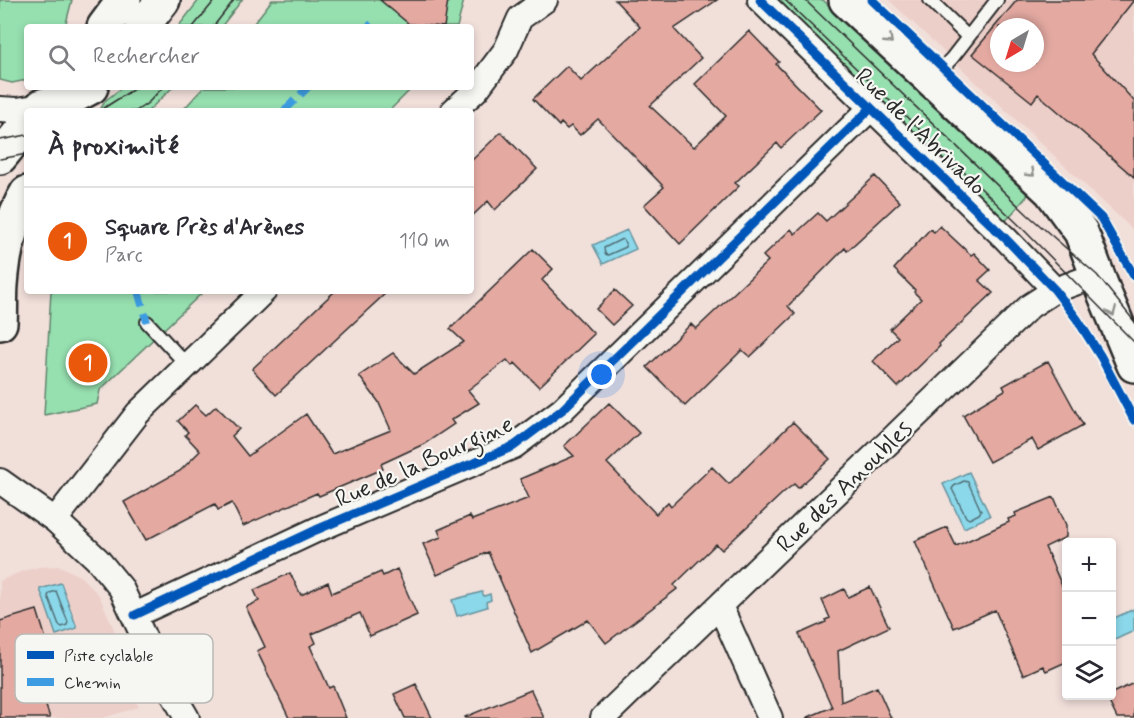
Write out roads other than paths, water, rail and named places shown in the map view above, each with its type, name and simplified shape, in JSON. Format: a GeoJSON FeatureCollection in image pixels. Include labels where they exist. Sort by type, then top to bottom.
{"type":"FeatureCollection","features":[{"type":"Feature","properties":{"kind":"main road"},"geometry":{"type":"LineString","coordinates":[[106,24],[124,0]]}},
{"type":"Feature","properties":{"kind":"main road"},"geometry":{"type":"LineString","coordinates":[[144,24],[163,0]]}},
{"type":"Feature","properties":{"kind":"main road","name":"Rue de l'Abrivado"},"geometry":{"type":"LineString","coordinates":[[846,0],[1050,191],[1082,232],[1097,275],[1132,353]]}},
{"type":"Feature","properties":{"kind":"main road"},"geometry":{"type":"LineString","coordinates":[[41,107],[86,90]]}},
{"type":"Feature","properties":{"kind":"main road"},"geometry":{"type":"LineString","coordinates":[[82,108],[92,90]]}},
{"type":"Feature","properties":{"kind":"main road"},"geometry":{"type":"LineString","coordinates":[[0,157],[24,128]]}},
{"type":"Feature","properties":{"kind":"main road"},"geometry":{"type":"LineString","coordinates":[[0,323],[0,287],[4,257],[24,200]]}},
{"type":"Feature","properties":{"kind":"street"},"geometry":{"type":"LineString","coordinates":[[456,108],[476,90],[506,50],[520,18],[545,0]]}},
{"type":"Feature","properties":{"kind":"street","name":"Rue de l'Abrivado"},"geometry":{"type":"LineString","coordinates":[[760,0],[1005,238],[1055,290]]}},
{"type":"Feature","properties":{"kind":"street"},"geometry":{"type":"LineString","coordinates":[[0,109],[24,109]]}},
{"type":"Feature","properties":{"kind":"street","name":"Rue de la Bourgine"},"geometry":{"type":"LineString","coordinates":[[135,615],[316,530],[514,446],[562,410],[870,109]]}},
{"type":"Feature","properties":{"kind":"street","name":"Rue des Anoubles"},"geometry":{"type":"LineString","coordinates":[[603,718],[1030,306],[1055,290],[1097,275]]}},
{"type":"Feature","properties":{"kind":"street"},"geometry":{"type":"LineString","coordinates":[[55,520],[138,413],[261,294]]}},
{"type":"Feature","properties":{"kind":"street"},"geometry":{"type":"LineString","coordinates":[[0,481],[55,520],[97,559],[121,588],[143,634]]}},
{"type":"Feature","properties":{"kind":"street"},"geometry":{"type":"LineString","coordinates":[[720,606],[770,718]]}},
{"type":"Feature","properties":{"kind":"street"},"geometry":{"type":"LineString","coordinates":[[178,703],[187,718]]}},
{"type":"Feature","properties":{"kind":"lane"},"geometry":{"type":"LineString","coordinates":[[930,0],[968,37]]}},
{"type":"Feature","properties":{"kind":"lane"},"geometry":{"type":"LineString","coordinates":[[931,80],[997,0]]}},
{"type":"Feature","properties":{"kind":"lane"},"geometry":{"type":"LineString","coordinates":[[147,322],[187,365]]}},
{"type":"Feature","properties":{"kind":"water"},"geometry":{"type":"Polygon","coordinates":[[[627,230],[636,249],[603,264],[593,245],[627,230]]]}},
{"type":"Feature","properties":{"kind":"water"},"geometry":{"type":"Polygon","coordinates":[[[969,472],[990,516],[964,528],[943,484],[969,472]]]}},
{"type":"Feature","properties":{"kind":"water"},"geometry":{"type":"Polygon","coordinates":[[[61,583],[77,628],[56,634],[40,589],[61,583]]]}},
{"type":"Feature","properties":{"kind":"water"},"geometry":{"type":"Polygon","coordinates":[[[482,592],[484,596],[490,594],[491,600],[486,602],[487,607],[457,616],[452,600],[482,592]]]}},
{"type":"Feature","properties":{"kind":"water"},"geometry":{"type":"Polygon","coordinates":[[[1134,609],[1134,631],[1116,639],[1116,617],[1134,609]]]}},
{"type":"Feature","properties":{"kind":"tram line"},"geometry":{"type":"LineString","coordinates":[[195,24],[215,0]]}},
{"type":"Feature","properties":{"kind":"tram line"},"geometry":{"type":"LineString","coordinates":[[215,24],[234,0]]}},
{"type":"Feature","properties":{"kind":"tram line"},"geometry":{"type":"LineString","coordinates":[[785,0],[1018,224],[1134,342]]}},
{"type":"Feature","properties":{"kind":"tram line"},"geometry":{"type":"LineString","coordinates":[[805,0],[1028,215],[1097,275],[1134,321]]}},
{"type":"Feature","properties":{"kind":"tram line"},"geometry":{"type":"LineString","coordinates":[[104,108],[132,90]]}},
{"type":"Feature","properties":{"kind":"tram line"},"geometry":{"type":"LineString","coordinates":[[140,108],[160,90]]}},
{"type":"Feature","properties":{"kind":"tram line"},"geometry":{"type":"LineString","coordinates":[[0,140],[24,136]]}},
{"type":"Feature","properties":{"kind":"tram line"},"geometry":{"type":"LineString","coordinates":[[0,159],[24,155]]}},
{"type":"Feature","properties":{"kind":"place","name":"Square Près d'Arènes"},"geometry":{"type":"Point","coordinates":[88,363]}}]}
